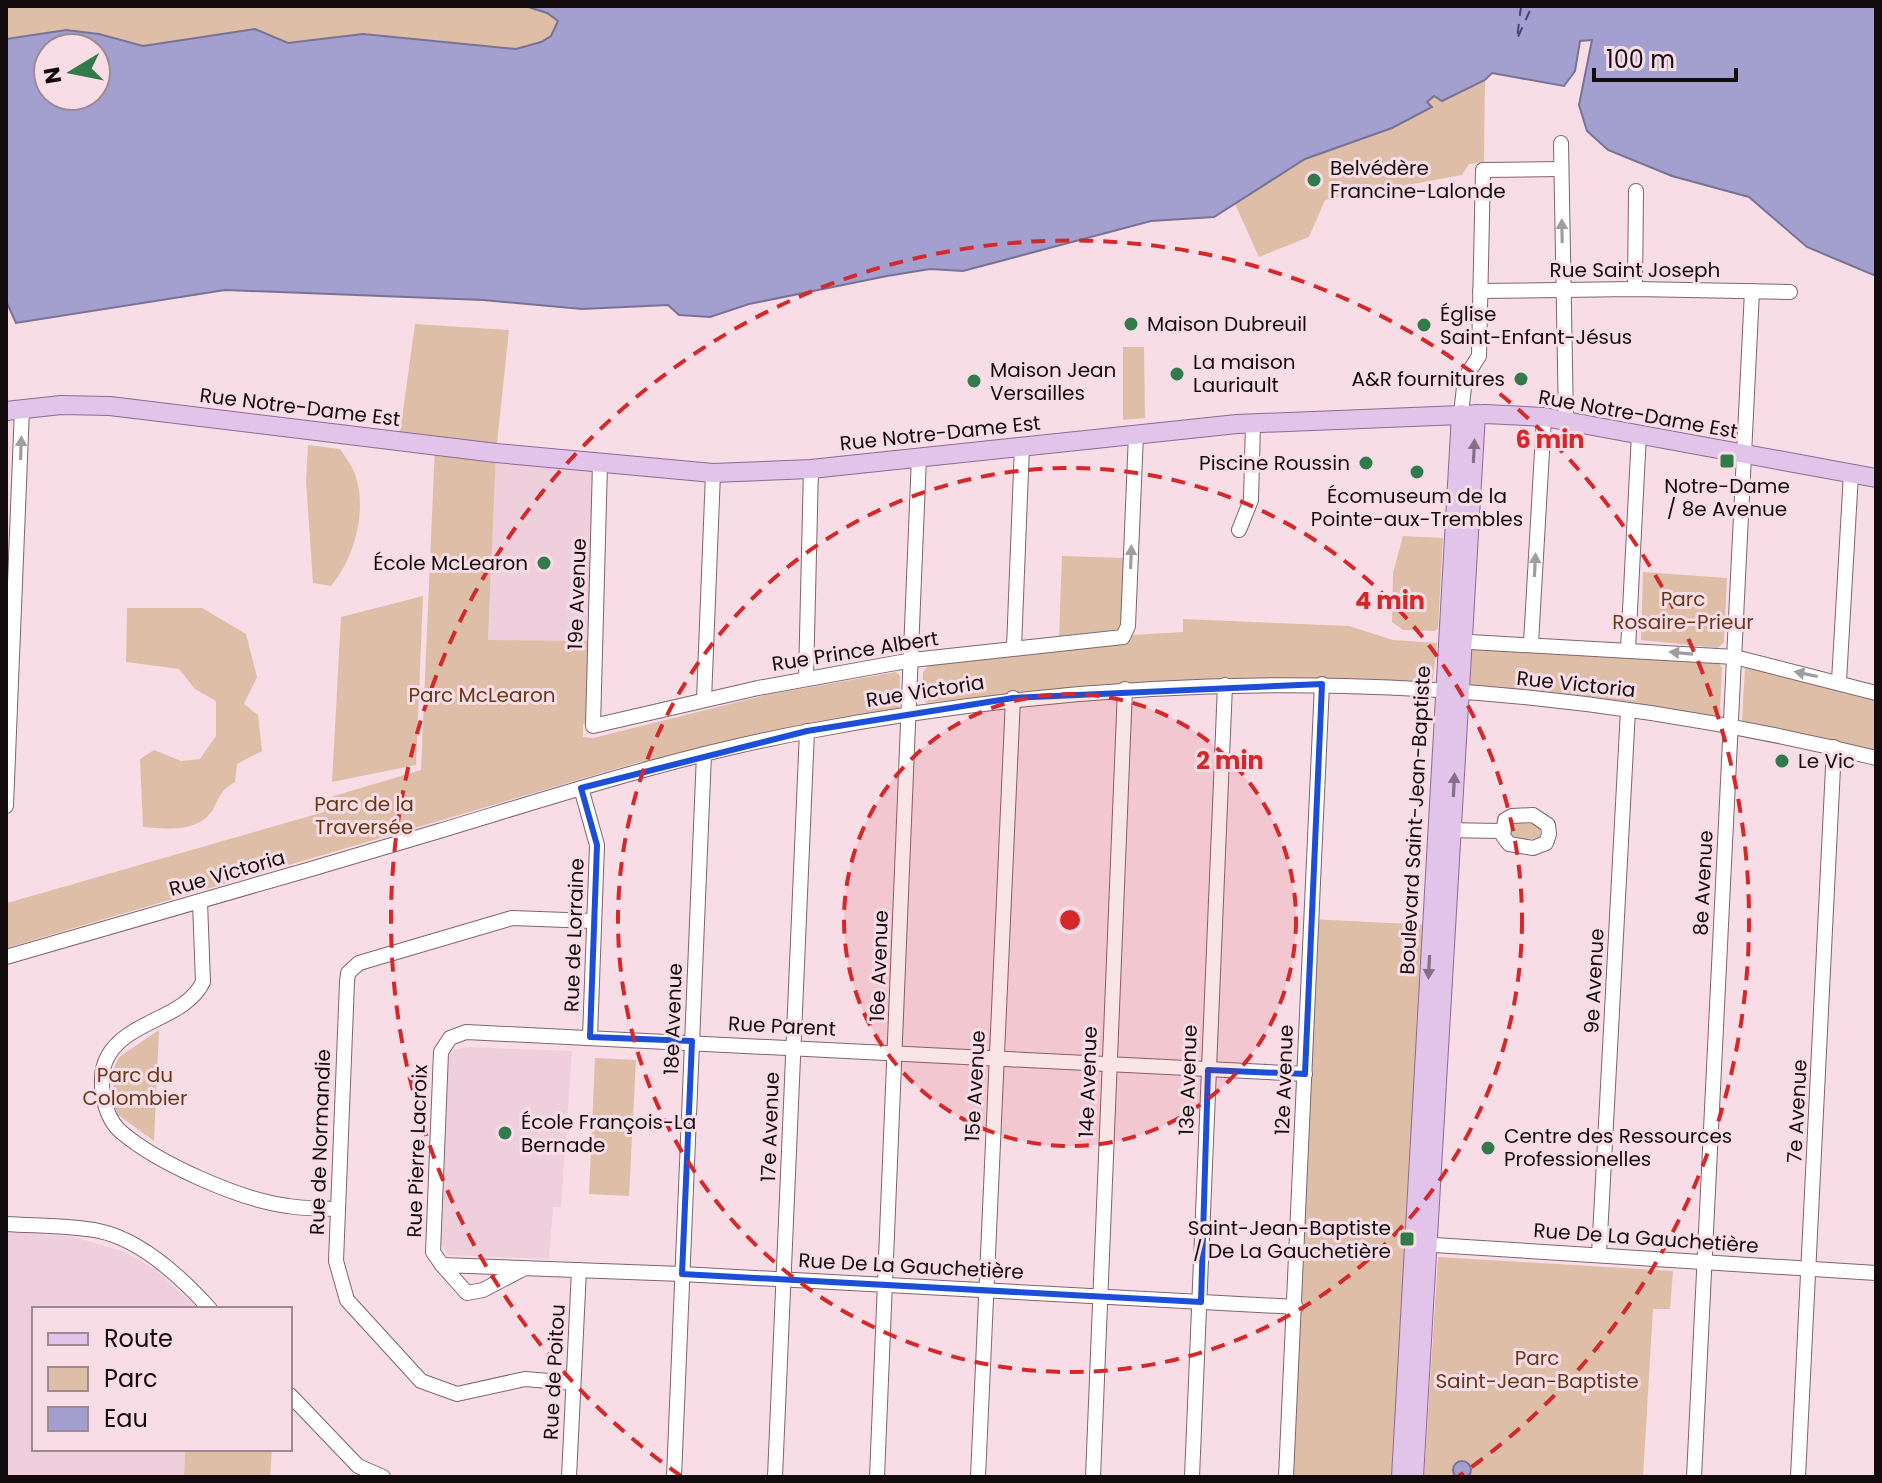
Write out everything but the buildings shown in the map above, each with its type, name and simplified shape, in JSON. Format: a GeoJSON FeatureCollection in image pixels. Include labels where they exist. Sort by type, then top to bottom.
{"type":"FeatureCollection","features":[{"type":"Feature","properties":{"kind":"main road","name":"Rue Notre-Dame Est"},"geometry":{"type":"LineString","coordinates":[[14,410],[61,405],[110,406],[600,464],[713,473],[811,469],[1253,423],[1468,414],[1544,417],[1876,478]]}},
{"type":"Feature","properties":{"kind":"main road","name":"Boulevard Saint-Jean-Baptiste"},"geometry":{"type":"LineString","coordinates":[[1414,1477],[1421,1244],[1468,414]]}},
{"type":"Feature","properties":{"kind":"main road","name":"Boulevard Saint-Jean-Baptiste"},"geometry":{"type":"LineString","coordinates":[[1401,1477],[1421,1244]]}},
{"type":"Feature","properties":{"kind":"street"},"geometry":{"type":"LineString","coordinates":[[1561,143],[1566,421]]}},
{"type":"Feature","properties":{"kind":"street","name":"Boulevard Saint-Jean-Baptiste"},"geometry":{"type":"LineString","coordinates":[[1468,414],[1465,378],[1479,356],[1483,170],[1561,169]]}},
{"type":"Feature","properties":{"kind":"street"},"geometry":{"type":"LineString","coordinates":[[1635,289],[1636,191]]}},
{"type":"Feature","properties":{"kind":"street","name":"Rue Saint Joseph"},"geometry":{"type":"LineString","coordinates":[[1480,291],[1635,289],[1790,292]]}},
{"type":"Feature","properties":{"kind":"street","name":"8e Avenue"},"geometry":{"type":"LineString","coordinates":[[1694,1477],[1752,291]]}},
{"type":"Feature","properties":{"kind":"street"},"geometry":{"type":"LineString","coordinates":[[6,806],[14,410]]}},
{"type":"Feature","properties":{"kind":"street"},"geometry":{"type":"LineString","coordinates":[[1531,643],[1544,417]]}},
{"type":"Feature","properties":{"kind":"street"},"geometry":{"type":"LineString","coordinates":[[1239,530],[1251,500],[1253,423]]}},
{"type":"Feature","properties":{"kind":"street","name":"Rue Prince Albert"},"geometry":{"type":"LineString","coordinates":[[593,726],[704,700],[912,660],[1127,635],[1136,434]]}},
{"type":"Feature","properties":{"kind":"street"},"geometry":{"type":"LineString","coordinates":[[1628,649],[1639,434]]}},
{"type":"Feature","properties":{"kind":"street"},"geometry":{"type":"LineString","coordinates":[[1014,648],[1022,446]]}},
{"type":"Feature","properties":{"kind":"street","name":"16e Avenue"},"geometry":{"type":"LineString","coordinates":[[877,1477],[919,457]]}},
{"type":"Feature","properties":{"kind":"street","name":"19e Avenue"},"geometry":{"type":"LineString","coordinates":[[593,726],[600,464]]}},
{"type":"Feature","properties":{"kind":"street"},"geometry":{"type":"LineString","coordinates":[[806,679],[811,469]]}},
{"type":"Feature","properties":{"kind":"street"},"geometry":{"type":"LineString","coordinates":[[704,700],[713,473]]}},
{"type":"Feature","properties":{"kind":"street"},"geometry":{"type":"LineString","coordinates":[[1839,681],[1851,474]]}},
{"type":"Feature","properties":{"kind":"street"},"geometry":{"type":"LineString","coordinates":[[1455,641],[1735,657],[1839,681],[1876,693]]}},
{"type":"Feature","properties":{"kind":"street","name":"Rue Victoria"},"geometry":{"type":"LineString","coordinates":[[6,957],[704,754],[807,731],[1013,698],[1225,685],[1322,684],[1452,690],[1731,725],[1876,758]]}},
{"type":"Feature","properties":{"kind":"street","name":"12e Avenue"},"geometry":{"type":"LineString","coordinates":[[1286,1477],[1322,684]]}},
{"type":"Feature","properties":{"kind":"street","name":"13e Avenue"},"geometry":{"type":"LineString","coordinates":[[1192,1477],[1225,685]]}},
{"type":"Feature","properties":{"kind":"street","name":"14e Avenue"},"geometry":{"type":"LineString","coordinates":[[1093,1477],[1125,689]]}},
{"type":"Feature","properties":{"kind":"street","name":"15e Avenue"},"geometry":{"type":"LineString","coordinates":[[978,1477],[1013,698]]}},
{"type":"Feature","properties":{"kind":"street","name":"9e Avenue"},"geometry":{"type":"LineString","coordinates":[[1599,1255],[1628,710]]}},
{"type":"Feature","properties":{"kind":"street","name":"17e Avenue"},"geometry":{"type":"LineString","coordinates":[[775,1477],[807,731]]}},
{"type":"Feature","properties":{"kind":"street","name":"7e Avenue"},"geometry":{"type":"LineString","coordinates":[[1798,1477],[1834,747]]}},
{"type":"Feature","properties":{"kind":"street","name":"18e Avenue"},"geometry":{"type":"LineString","coordinates":[[674,1477],[704,754]]}},
{"type":"Feature","properties":{"kind":"street","name":"Rue de Lorraine"},"geometry":{"type":"LineString","coordinates":[[581,788],[597,845],[590,1037]]}},
{"type":"Feature","properties":{"kind":"street"},"geometry":{"type":"LineString","coordinates":[[1444,830],[1502,831]]}},
{"type":"Feature","properties":{"kind":"street"},"geometry":{"type":"LineString","coordinates":[[200,902],[203,982],[188,1001],[120,1043],[107,1058],[103,1088],[109,1115],[120,1131],[190,1172],[271,1202],[337,1209]]}},
{"type":"Feature","properties":{"kind":"street","name":"Rue de Normandie"},"geometry":{"type":"LineString","coordinates":[[573,1383],[525,1379],[457,1394],[421,1381],[347,1300],[336,1261],[337,1209],[347,982],[353,966],[512,918],[593,921]]}},
{"type":"Feature","properties":{"kind":"street","name":"Rue Parent"},"geometry":{"type":"LineString","coordinates":[[450,1038],[477,1031],[1305,1074]]}},
{"type":"Feature","properties":{"kind":"street","name":"Rue Pierre Lacroix"},"geometry":{"type":"LineString","coordinates":[[442,1265],[433,1252],[440,1062],[450,1038]]}},
{"type":"Feature","properties":{"kind":"street"},"geometry":{"type":"LineString","coordinates":[[6,1224],[100,1231],[119,1238],[172,1271],[208,1307]]}},
{"type":"Feature","properties":{"kind":"street","name":"Rue De La Gauchetière"},"geometry":{"type":"LineString","coordinates":[[1421,1244],[1876,1273]]}},
{"type":"Feature","properties":{"kind":"street","name":"Rue De La Gauchetière"},"geometry":{"type":"LineString","coordinates":[[442,1265],[467,1293],[483,1290],[523,1269]]}},
{"type":"Feature","properties":{"kind":"street","name":"Rue De La Gauchetière"},"geometry":{"type":"LineString","coordinates":[[442,1265],[784,1279],[1296,1307]]}},
{"type":"Feature","properties":{"kind":"street","name":"Rue de Poitou"},"geometry":{"type":"LineString","coordinates":[[569,1477],[579,1270]]}},
{"type":"Feature","properties":{"kind":"street"},"geometry":{"type":"LineString","coordinates":[[292,1397],[354,1472],[383,1477]]}},
{"type":"Feature","properties":{"kind":"highlighted area"},"geometry":{"type":"Polygon","coordinates":[[[1322,684],[1305,1074],[1208,1070],[1201,1302],[682,1274],[692,1041],[590,1037],[597,845],[581,788],[807,731],[1013,698],[1322,684]]]}},
{"type":"Feature","properties":{"kind":"shaded area","name":"École McLearon"},"geometry":{"type":"Polygon","coordinates":[[[496,453],[600,464],[595,641],[488,641],[496,453]]]}},
{"type":"Feature","properties":{"kind":"shaded area","name":"École François-La Bernade"},"geometry":{"type":"Polygon","coordinates":[[[467,1047],[572,1051],[561,1207],[553,1207],[549,1259],[448,1255],[440,1243],[445,1059],[454,1050],[467,1047]]]}},
{"type":"Feature","properties":{"kind":"shaded area"},"geometry":{"type":"Polygon","coordinates":[[[6,1232],[71,1236],[125,1252],[154,1269],[193,1304],[192,1307],[32,1307],[32,1451],[185,1451],[184,1477],[6,1477],[6,1232]]]}},
{"type":"Feature","properties":{"kind":"green space"},"geometry":{"type":"Polygon","coordinates":[[[6,6],[525,6],[547,13],[558,21],[551,36],[541,43],[516,49],[363,34],[288,43],[255,29],[143,46],[112,38],[112,32],[32,32],[32,35],[6,39],[6,6]]]}},
{"type":"Feature","properties":{"kind":"green space"},"geometry":{"type":"Polygon","coordinates":[[[1485,80],[1484,162],[1469,164],[1462,175],[1325,200],[1309,237],[1259,257],[1235,204],[1305,159],[1392,128],[1432,106],[1426,102],[1435,96],[1443,101],[1485,80]]]}},
{"type":"Feature","properties":{"kind":"green space"},"geometry":{"type":"Polygon","coordinates":[[[415,324],[509,330],[496,453],[488,640],[595,641],[593,725],[583,724],[583,737],[593,738],[766,695],[896,672],[900,676],[899,708],[636,763],[6,948],[7,903],[324,812],[324,799],[421,770],[435,445],[399,440],[415,324]]]}},
{"type":"Feature","properties":{"kind":"green space"},"geometry":{"type":"Polygon","coordinates":[[[1123,347],[1144,347],[1145,418],[1123,420],[1123,347]]]}},
{"type":"Feature","properties":{"kind":"green space"},"geometry":{"type":"Polygon","coordinates":[[[308,445],[340,449],[355,473],[359,491],[359,520],[352,549],[331,586],[313,583],[306,481],[308,445]]]}},
{"type":"Feature","properties":{"kind":"green space"},"geometry":{"type":"Polygon","coordinates":[[[1403,536],[1443,538],[1438,629],[1434,631],[1403,630],[1392,622],[1393,573],[1403,536]]]}},
{"type":"Feature","properties":{"kind":"green space"},"geometry":{"type":"Polygon","coordinates":[[[1062,556],[1125,558],[1122,629],[1059,636],[1062,556]]]}},
{"type":"Feature","properties":{"kind":"green space","name":"Parc Rosaire-Prieur"},"geometry":{"type":"Polygon","coordinates":[[[1643,572],[1727,578],[1724,642],[1718,648],[1641,640],[1643,572]]]}},
{"type":"Feature","properties":{"kind":"green space"},"geometry":{"type":"Polygon","coordinates":[[[423,596],[416,765],[332,782],[341,617],[423,596]]]}},
{"type":"Feature","properties":{"kind":"green space"},"geometry":{"type":"Polygon","coordinates":[[[127,608],[202,608],[246,634],[257,677],[244,704],[258,715],[262,751],[237,764],[235,782],[224,790],[207,817],[193,825],[143,827],[140,759],[154,750],[181,761],[200,759],[216,736],[216,701],[195,689],[179,669],[126,662],[127,608]]]}},
{"type":"Feature","properties":{"kind":"green space"},"geometry":{"type":"Polygon","coordinates":[[[1183,619],[1349,626],[1393,640],[1437,643],[1433,678],[1432,682],[1368,679],[1179,681],[927,703],[922,699],[923,672],[928,666],[1126,643],[1133,635],[1183,632],[1183,619]]]}},
{"type":"Feature","properties":{"kind":"green space"},"geometry":{"type":"Polygon","coordinates":[[[1471,645],[1488,650],[1719,663],[1722,668],[1720,710],[1715,716],[1601,698],[1471,685],[1467,683],[1471,645]]]}},
{"type":"Feature","properties":{"kind":"green space"},"geometry":{"type":"Polygon","coordinates":[[[1745,666],[1876,701],[1876,751],[1742,721],[1745,666]]]}},
{"type":"Feature","properties":{"kind":"green space"},"geometry":{"type":"Polygon","coordinates":[[[1518,822],[1540,825],[1540,838],[1517,840],[1510,836],[1508,828],[1518,822]]]}},
{"type":"Feature","properties":{"kind":"green space"},"geometry":{"type":"Polygon","coordinates":[[[1310,919],[1431,925],[1401,1477],[1287,1477],[1310,919]]]}},
{"type":"Feature","properties":{"kind":"green space","name":"Parc du Colombier"},"geometry":{"type":"Polygon","coordinates":[[[159,1030],[154,1141],[117,1114],[113,1102],[114,1068],[119,1057],[159,1030]]]}},
{"type":"Feature","properties":{"kind":"green space"},"geometry":{"type":"Polygon","coordinates":[[[595,1058],[636,1060],[629,1196],[589,1194],[595,1058]]]}},
{"type":"Feature","properties":{"kind":"green space","name":"Parc Saint-Jean-Baptiste"},"geometry":{"type":"Polygon","coordinates":[[[1438,1257],[1673,1271],[1670,1309],[1653,1309],[1643,1477],[1424,1477],[1438,1257]]]}},
{"type":"Feature","properties":{"kind":"green space"},"geometry":{"type":"Polygon","coordinates":[[[185,1451],[272,1451],[270,1477],[184,1477],[185,1451]]]}},
{"type":"Feature","properties":{"kind":"water"},"geometry":{"type":"Polygon","coordinates":[[[525,6],[1876,6],[1876,276],[1807,247],[1749,197],[1672,176],[1608,150],[1587,131],[1579,105],[1592,40],[1580,41],[1575,71],[1564,86],[1492,73],[1485,80],[1442,101],[1434,96],[1427,102],[1432,107],[1392,128],[1305,159],[1214,217],[1151,221],[963,271],[930,269],[887,276],[749,304],[710,317],[679,315],[668,305],[582,309],[483,300],[225,290],[16,323],[6,301],[6,39],[32,35],[32,112],[112,112],[112,38],[143,46],[255,29],[288,43],[363,34],[516,49],[551,36],[558,21],[547,13],[525,6]]]}},
{"type":"Feature","properties":{"kind":"water"},"geometry":{"type":"Polygon","coordinates":[[[1462,1461],[1471,1470],[1462,1479],[1453,1470],[1462,1461]]]}},
{"type":"Feature","properties":{"kind":"ferry route"},"geometry":{"type":"LineString","coordinates":[[1521,6],[1517,39],[1532,6]]}},
{"type":"Feature","properties":{"kind":"place","name":"Belvédère Francine-Lalonde"},"geometry":{"type":"Point","coordinates":[1314,180]}},
{"type":"Feature","properties":{"kind":"place","name":"Maison Dubreuil"},"geometry":{"type":"Point","coordinates":[1131,324]}},
{"type":"Feature","properties":{"kind":"place","name":"Église Saint-Enfant-Jésus"},"geometry":{"type":"Point","coordinates":[1424,325]}},
{"type":"Feature","properties":{"kind":"place","name":"La maison Lauriault"},"geometry":{"type":"Point","coordinates":[1177,374]}},
{"type":"Feature","properties":{"kind":"place","name":"A&R fournitures"},"geometry":{"type":"Point","coordinates":[1521,379]}},
{"type":"Feature","properties":{"kind":"place","name":"Maison Jean Versailles"},"geometry":{"type":"Point","coordinates":[974,381]}},
{"type":"Feature","properties":{"kind":"place","name":"Notre-Dame / 8e Avenue"},"geometry":{"type":"Point","coordinates":[1727,461]}},
{"type":"Feature","properties":{"kind":"place","name":"Piscine Roussin"},"geometry":{"type":"Point","coordinates":[1366,463]}},
{"type":"Feature","properties":{"kind":"place","name":"Écomuseum de la Pointe-aux-Trembles"},"geometry":{"type":"Point","coordinates":[1417,472]}},
{"type":"Feature","properties":{"kind":"place","name":"École McLearon"},"geometry":{"type":"Point","coordinates":[544,563]}},
{"type":"Feature","properties":{"kind":"place","name":"Le Vic"},"geometry":{"type":"Point","coordinates":[1782,761]}},
{"type":"Feature","properties":{"kind":"place","name":"École François-La Bernade"},"geometry":{"type":"Point","coordinates":[505,1133]}},
{"type":"Feature","properties":{"kind":"place","name":"Centre des Ressources Professionelles"},"geometry":{"type":"Point","coordinates":[1488,1148]}},
{"type":"Feature","properties":{"kind":"place","name":"Saint-Jean-Baptiste / De La Gauchetière"},"geometry":{"type":"Point","coordinates":[1407,1239]}},
{"type":"Feature","properties":{"kind":"park label","name":"Parc McLearon"},"geometry":{"type":"Point","coordinates":[482,695]}},
{"type":"Feature","properties":{"kind":"park label","name":"Parc de la Traversée"},"geometry":{"type":"Point","coordinates":[364,816]}}]}
